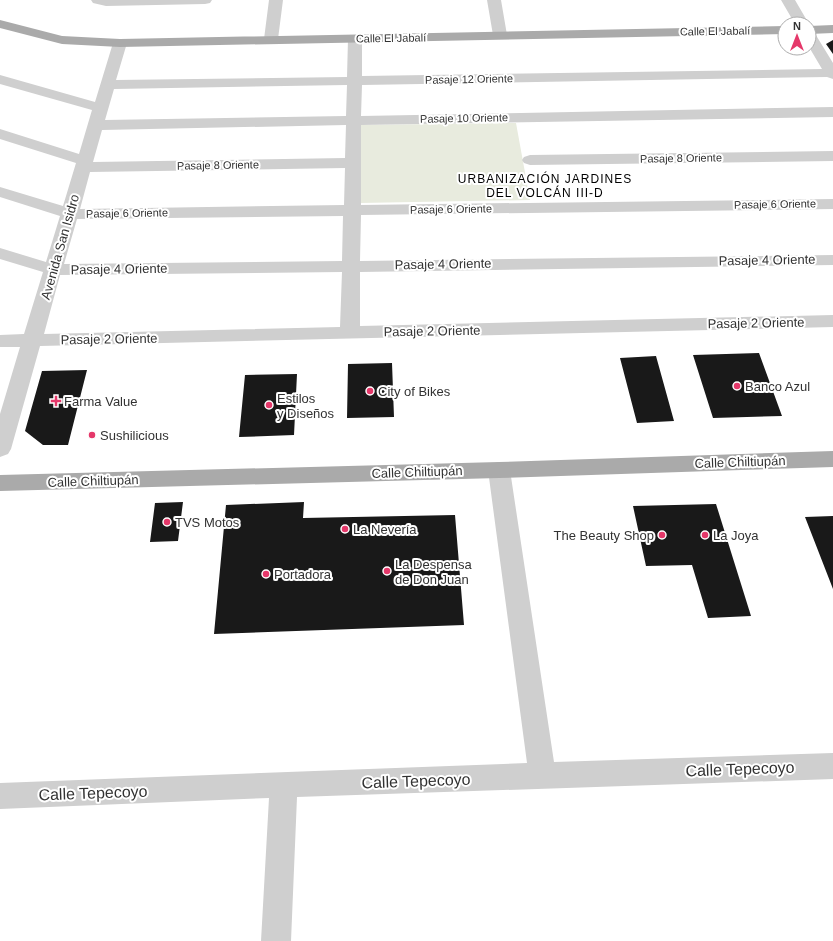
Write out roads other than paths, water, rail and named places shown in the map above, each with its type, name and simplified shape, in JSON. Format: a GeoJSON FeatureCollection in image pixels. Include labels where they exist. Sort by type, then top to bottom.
{"type":"FeatureCollection","features":[{"type":"Feature","properties":{"kind":"main road","name":"Calle El Jabalí"},"geometry":{"type":"LineString","coordinates":[[0,24],[62,40],[120,43],[777,30]]}},
{"type":"Feature","properties":{"kind":"main road"},"geometry":{"type":"LineString","coordinates":[[817,30],[833,29]]}},
{"type":"Feature","properties":{"kind":"main road","name":"Calle Chiltiupán"},"geometry":{"type":"LineString","coordinates":[[0,483],[499,470],[833,459]]}},
{"type":"Feature","properties":{"kind":"street"},"geometry":{"type":"LineString","coordinates":[[98,0],[106,2],[205,0]]}},
{"type":"Feature","properties":{"kind":"street"},"geometry":{"type":"LineString","coordinates":[[271,39],[276,0]]}},
{"type":"Feature","properties":{"kind":"street"},"geometry":{"type":"LineString","coordinates":[[494,0],[500,35]]}},
{"type":"Feature","properties":{"kind":"street"},"geometry":{"type":"LineString","coordinates":[[788,0],[797,16]]}},
{"type":"Feature","properties":{"kind":"street"},"geometry":{"type":"LineString","coordinates":[[350,333],[355,39]]}},
{"type":"Feature","properties":{"kind":"street","name":"Avenida San Isidro"},"geometry":{"type":"LineString","coordinates":[[0,449],[120,43]]}},
{"type":"Feature","properties":{"kind":"street"},"geometry":{"type":"LineString","coordinates":[[817,49],[832,74]]}},
{"type":"Feature","properties":{"kind":"street","name":"Pasaje 12 Oriente"},"geometry":{"type":"LineString","coordinates":[[107,86],[832,74]]}},
{"type":"Feature","properties":{"kind":"street"},"geometry":{"type":"LineString","coordinates":[[0,79],[101,108]]}},
{"type":"Feature","properties":{"kind":"street","name":"Pasaje 10 Oriente"},"geometry":{"type":"LineString","coordinates":[[96,124],[833,112]]}},
{"type":"Feature","properties":{"kind":"street","name":"Pasaje 8 Oriente"},"geometry":{"type":"LineString","coordinates":[[0,134],[84,164],[353,163]]}},
{"type":"Feature","properties":{"kind":"street","name":"Pasaje 8 Oriente"},"geometry":{"type":"LineString","coordinates":[[530,160],[833,156]]}},
{"type":"Feature","properties":{"kind":"street","name":"Pasaje 6 Oriente"},"geometry":{"type":"LineString","coordinates":[[0,192],[70,214],[833,204]]}},
{"type":"Feature","properties":{"kind":"street","name":"Pasaje 4 Oriente"},"geometry":{"type":"LineString","coordinates":[[0,253],[54,270],[833,260]]}},
{"type":"Feature","properties":{"kind":"street","name":"Pasaje 2 Oriente"},"geometry":{"type":"LineString","coordinates":[[0,341],[833,321]]}},
{"type":"Feature","properties":{"kind":"street"},"geometry":{"type":"LineString","coordinates":[[499,470],[542,775]]}},
{"type":"Feature","properties":{"kind":"street","name":"Calle Tepecoyo"},"geometry":{"type":"LineString","coordinates":[[0,796],[542,775],[833,766]]}},
{"type":"Feature","properties":{"kind":"street"},"geometry":{"type":"LineString","coordinates":[[276,941],[284,786]]}},
{"type":"Feature","properties":{"kind":"place","name":"Banco Azul"},"geometry":{"type":"Point","coordinates":[737,386]}},
{"type":"Feature","properties":{"kind":"place","name":"City of Bikes"},"geometry":{"type":"Point","coordinates":[370,391]}},
{"type":"Feature","properties":{"kind":"place","name":"Farma Value"},"geometry":{"type":"Point","coordinates":[56,401]}},
{"type":"Feature","properties":{"kind":"place","name":"Estilos y Diseños"},"geometry":{"type":"Point","coordinates":[269,405]}},
{"type":"Feature","properties":{"kind":"place","name":"Sushilicious"},"geometry":{"type":"Point","coordinates":[92,435]}},
{"type":"Feature","properties":{"kind":"place","name":"TVS Motos"},"geometry":{"type":"Point","coordinates":[167,522]}},
{"type":"Feature","properties":{"kind":"place","name":"La Nevería"},"geometry":{"type":"Point","coordinates":[345,529]}},
{"type":"Feature","properties":{"kind":"place","name":"The Beauty Shop"},"geometry":{"type":"Point","coordinates":[662,535]}},
{"type":"Feature","properties":{"kind":"place","name":"La Joya"},"geometry":{"type":"Point","coordinates":[705,535]}},
{"type":"Feature","properties":{"kind":"place","name":"La Despensa de Don Juan"},"geometry":{"type":"Point","coordinates":[387,571]}},
{"type":"Feature","properties":{"kind":"place","name":"Portadora"},"geometry":{"type":"Point","coordinates":[266,574]}},
{"type":"Feature","properties":{"kind":"district","name":"URBANIZACIÓN JARDINES DEL VOLCÁN III-D"},"geometry":{"type":"Point","coordinates":[545,186]}}]}
